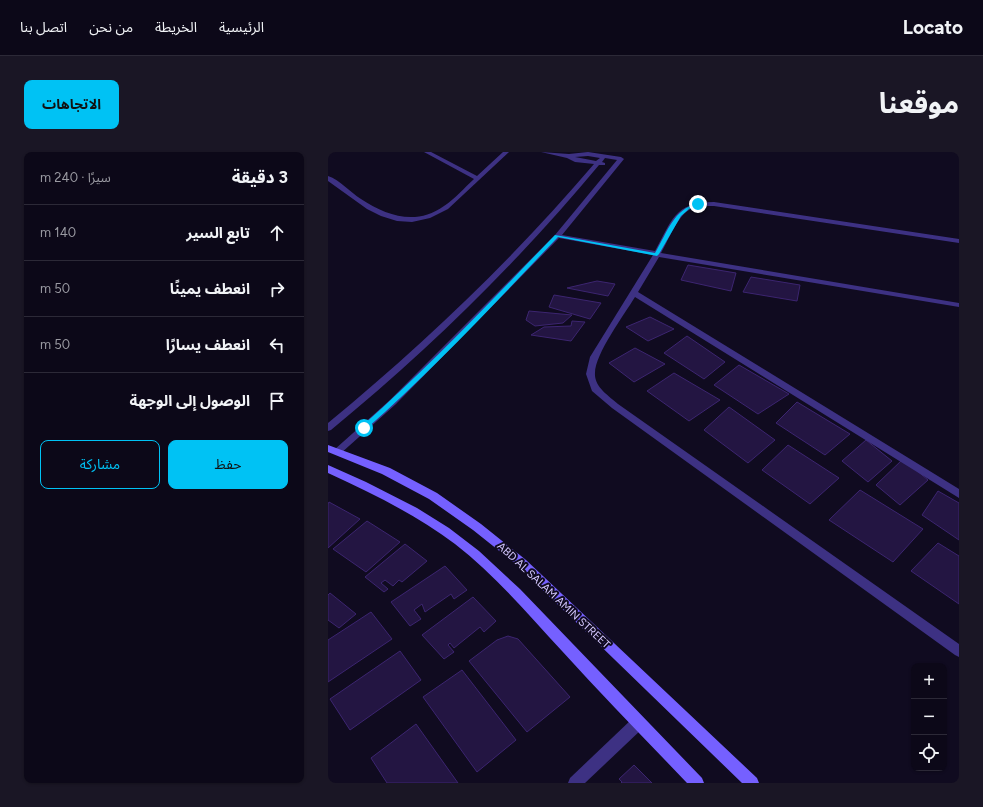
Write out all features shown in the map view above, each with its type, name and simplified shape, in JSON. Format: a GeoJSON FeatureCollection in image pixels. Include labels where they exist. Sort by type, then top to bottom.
{"type":"FeatureCollection","features":[{"type":"Feature","properties":{"kind":"street"},"geometry":{"type":"LineString","coordinates":[[427,152],[477,178]]}},
{"type":"Feature","properties":{"kind":"street"},"geometry":{"type":"LineString","coordinates":[[436,157],[444,152]]}},
{"type":"Feature","properties":{"kind":"street"},"geometry":{"type":"LineString","coordinates":[[328,178],[379,214],[390,219],[404,220],[428,217],[446,208],[506,152]]}},
{"type":"Feature","properties":{"kind":"street"},"geometry":{"type":"LineString","coordinates":[[333,450],[416,380],[557,236],[621,158],[581,153],[569,156],[544,152]]}},
{"type":"Feature","properties":{"kind":"street"},"geometry":{"type":"LineString","coordinates":[[569,156],[575,160],[614,166]]}},
{"type":"Feature","properties":{"kind":"street"},"geometry":{"type":"LineString","coordinates":[[328,428],[386,379],[490,283],[532,239],[604,156]]}},
{"type":"Feature","properties":{"kind":"street"},"geometry":{"type":"LineString","coordinates":[[959,241],[714,204],[698,204],[687,208],[679,215],[634,293],[594,357],[590,374],[597,391],[614,406],[959,651]]}},
{"type":"Feature","properties":{"kind":"street"},"geometry":{"type":"LineString","coordinates":[[557,236],[959,305]]}},
{"type":"Feature","properties":{"kind":"street"},"geometry":{"type":"LineString","coordinates":[[634,293],[959,494]]}},
{"type":"Feature","properties":{"kind":"street","name":"ABD AL SALAM AMIN STREET"},"geometry":{"type":"LineString","coordinates":[[333,450],[386,471],[432,496],[477,527],[522,563],[752,783]]}},
{"type":"Feature","properties":{"kind":"street","name":"ABD AL SALAM AMIN STREET"},"geometry":{"type":"LineString","coordinates":[[328,469],[371,487],[416,512],[460,542],[502,578],[638,723],[697,783]]}},
{"type":"Feature","properties":{"kind":"street"},"geometry":{"type":"LineString","coordinates":[[575,783],[638,723]]}},
{"type":"Feature","properties":{"kind":"building"},"geometry":{"type":"Polygon","coordinates":[[[688,265],[736,273],[731,291],[681,280],[688,265]]]}},
{"type":"Feature","properties":{"kind":"building"},"geometry":{"type":"Polygon","coordinates":[[[751,277],[800,285],[797,301],[743,292],[751,277]]]}},
{"type":"Feature","properties":{"kind":"building"},"geometry":{"type":"Polygon","coordinates":[[[597,281],[615,284],[608,296],[567,288],[597,281]]]}},
{"type":"Feature","properties":{"kind":"building"},"geometry":{"type":"Polygon","coordinates":[[[554,295],[601,303],[590,319],[549,307],[554,295]]]}},
{"type":"Feature","properties":{"kind":"building"},"geometry":{"type":"Polygon","coordinates":[[[529,311],[572,315],[563,323],[535,326],[526,320],[529,311]]]}},
{"type":"Feature","properties":{"kind":"building"},"geometry":{"type":"Polygon","coordinates":[[[650,317],[674,329],[648,341],[626,327],[650,317]]]}},
{"type":"Feature","properties":{"kind":"building"},"geometry":{"type":"Polygon","coordinates":[[[572,321],[585,322],[571,341],[531,335],[544,327],[571,326],[572,321]]]}},
{"type":"Feature","properties":{"kind":"building"},"geometry":{"type":"Polygon","coordinates":[[[687,336],[725,362],[704,379],[664,353],[687,336]]]}},
{"type":"Feature","properties":{"kind":"building"},"geometry":{"type":"Polygon","coordinates":[[[635,348],[665,364],[634,382],[609,363],[635,348]]]}},
{"type":"Feature","properties":{"kind":"building"},"geometry":{"type":"Polygon","coordinates":[[[739,365],[789,394],[758,414],[714,385],[739,365]]]}},
{"type":"Feature","properties":{"kind":"building"},"geometry":{"type":"Polygon","coordinates":[[[674,373],[720,400],[689,421],[647,391],[674,373]]]}},
{"type":"Feature","properties":{"kind":"building"},"geometry":{"type":"Polygon","coordinates":[[[797,402],[850,434],[825,455],[776,423],[797,402]]]}},
{"type":"Feature","properties":{"kind":"building"},"geometry":{"type":"Polygon","coordinates":[[[729,407],[775,440],[748,463],[704,430],[729,407]]]}},
{"type":"Feature","properties":{"kind":"building"},"geometry":{"type":"Polygon","coordinates":[[[866,440],[892,461],[868,482],[842,461],[866,440]]]}},
{"type":"Feature","properties":{"kind":"building"},"geometry":{"type":"Polygon","coordinates":[[[788,445],[839,478],[810,504],[762,470],[788,445]]]}},
{"type":"Feature","properties":{"kind":"building"},"geometry":{"type":"Polygon","coordinates":[[[903,459],[928,480],[900,505],[876,485],[903,459]]]}},
{"type":"Feature","properties":{"kind":"building"},"geometry":{"type":"Polygon","coordinates":[[[860,490],[923,529],[893,562],[829,520],[860,490]]]}},
{"type":"Feature","properties":{"kind":"building"},"geometry":{"type":"Polygon","coordinates":[[[938,491],[959,503],[959,540],[922,515],[938,491]]]}},
{"type":"Feature","properties":{"kind":"building"},"geometry":{"type":"Polygon","coordinates":[[[329,502],[360,519],[328,548],[328,504],[329,502]]]}},
{"type":"Feature","properties":{"kind":"building"},"geometry":{"type":"Polygon","coordinates":[[[367,521],[400,542],[366,572],[333,549],[367,521]]]}},
{"type":"Feature","properties":{"kind":"building"},"geometry":{"type":"Polygon","coordinates":[[[938,543],[959,556],[959,604],[911,571],[938,543]]]}},
{"type":"Feature","properties":{"kind":"building"},"geometry":{"type":"Polygon","coordinates":[[[405,544],[427,561],[402,582],[399,580],[393,586],[385,580],[381,583],[388,589],[384,592],[365,577],[405,544]]]}},
{"type":"Feature","properties":{"kind":"building"},"geometry":{"type":"Polygon","coordinates":[[[445,566],[467,590],[454,599],[451,594],[425,612],[422,604],[414,610],[421,619],[410,626],[391,602],[445,566]]]}},
{"type":"Feature","properties":{"kind":"building"},"geometry":{"type":"Polygon","coordinates":[[[330,593],[356,614],[339,628],[328,620],[328,595],[330,593]]]}},
{"type":"Feature","properties":{"kind":"building"},"geometry":{"type":"Polygon","coordinates":[[[473,597],[496,621],[484,632],[480,627],[454,648],[450,643],[448,645],[454,652],[444,659],[422,635],[473,597]]]}},
{"type":"Feature","properties":{"kind":"building"},"geometry":{"type":"Polygon","coordinates":[[[371,612],[392,639],[328,682],[328,640],[371,612]]]}},
{"type":"Feature","properties":{"kind":"building"},"geometry":{"type":"Polygon","coordinates":[[[508,636],[518,639],[570,697],[527,732],[469,661],[497,640],[508,636]]]}},
{"type":"Feature","properties":{"kind":"building"},"geometry":{"type":"Polygon","coordinates":[[[400,651],[421,680],[350,730],[330,699],[400,651]]]}},
{"type":"Feature","properties":{"kind":"building"},"geometry":{"type":"Polygon","coordinates":[[[462,670],[516,740],[477,772],[423,697],[462,670]]]}},
{"type":"Feature","properties":{"kind":"building"},"geometry":{"type":"Polygon","coordinates":[[[416,724],[458,783],[387,783],[371,758],[416,724]]]}},
{"type":"Feature","properties":{"kind":"building"},"geometry":{"type":"Polygon","coordinates":[[[634,765],[652,783],[621,783],[622,782],[619,779],[634,765]]]}},
{"type":"Feature","properties":{"kind":"route"},"geometry":{"type":"LineString","coordinates":[[364,428],[393,402],[458,338],[557,236],[657,254],[679,215],[687,208],[698,204]]}}]}
